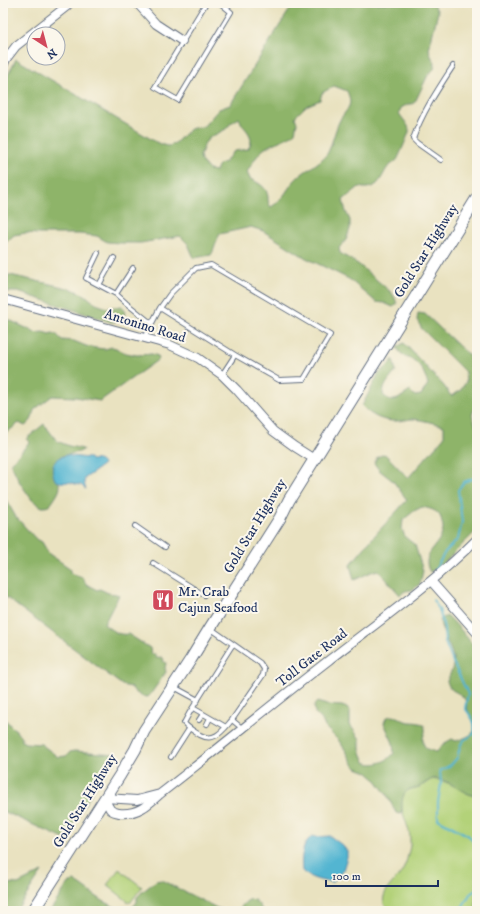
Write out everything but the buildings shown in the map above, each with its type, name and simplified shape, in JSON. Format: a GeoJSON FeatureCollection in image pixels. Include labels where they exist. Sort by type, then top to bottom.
{"type":"FeatureCollection","features":[{"type":"Feature","properties":{"kind":"main road","name":"Gold Star Highway"},"geometry":{"type":"LineString","coordinates":[[33,911],[135,750],[144,731],[280,518],[314,459],[477,198]]}},
{"type":"Feature","properties":{"kind":"street"},"geometry":{"type":"LineString","coordinates":[[3,66],[16,46],[69,3]]}},
{"type":"Feature","properties":{"kind":"street"},"geometry":{"type":"LineString","coordinates":[[137,3],[156,24],[182,41]]}},
{"type":"Feature","properties":{"kind":"street","name":"Antonino Road"},"geometry":{"type":"LineString","coordinates":[[3,299],[170,345],[198,358],[222,375],[273,431],[314,459]]}},
{"type":"Feature","properties":{"kind":"street","name":"Toll Gate Road"},"geometry":{"type":"LineString","coordinates":[[160,794],[137,800],[105,798],[110,809],[114,812],[125,814],[146,806],[431,581],[477,539]]}},
{"type":"Feature","properties":{"kind":"street"},"geometry":{"type":"LineString","coordinates":[[431,581],[477,633]]}},
{"type":"Feature","properties":{"kind":"lane"},"geometry":{"type":"LineString","coordinates":[[206,3],[155,87],[178,100],[231,12],[220,3]]}},
{"type":"Feature","properties":{"kind":"lane"},"geometry":{"type":"LineString","coordinates":[[441,160],[413,139],[431,101],[453,66]]}},
{"type":"Feature","properties":{"kind":"lane"},"geometry":{"type":"LineString","coordinates":[[98,253],[86,278],[116,294],[151,323]]}},
{"type":"Feature","properties":{"kind":"lane"},"geometry":{"type":"LineString","coordinates":[[99,285],[114,258]]}},
{"type":"Feature","properties":{"kind":"lane"},"geometry":{"type":"LineString","coordinates":[[144,338],[151,323],[160,308],[170,294],[196,268],[211,265],[330,335],[304,379],[279,380],[235,355],[160,308]]}},
{"type":"Feature","properties":{"kind":"lane"},"geometry":{"type":"LineString","coordinates":[[116,294],[133,268]]}},
{"type":"Feature","properties":{"kind":"lane"},"geometry":{"type":"LineString","coordinates":[[222,375],[235,355]]}},
{"type":"Feature","properties":{"kind":"lane"},"geometry":{"type":"LineString","coordinates":[[135,526],[165,547]]}},
{"type":"Feature","properties":{"kind":"lane"},"geometry":{"type":"LineString","coordinates":[[153,563],[204,596]]}},
{"type":"Feature","properties":{"kind":"lane"},"geometry":{"type":"LineString","coordinates":[[210,628],[249,654],[260,663],[264,669],[263,675],[232,720],[212,738],[205,738],[201,733],[184,723],[232,644]]}},
{"type":"Feature","properties":{"kind":"lane"},"geometry":{"type":"LineString","coordinates":[[174,686],[198,700]]}},
{"type":"Feature","properties":{"kind":"lane"},"geometry":{"type":"LineString","coordinates":[[193,708],[226,727]]}},
{"type":"Feature","properties":{"kind":"lane"},"geometry":{"type":"LineString","coordinates":[[200,720],[203,714]]}},
{"type":"Feature","properties":{"kind":"lane"},"geometry":{"type":"LineString","coordinates":[[207,724],[210,718]]}},
{"type":"Feature","properties":{"kind":"lane"},"geometry":{"type":"LineString","coordinates":[[232,720],[243,729]]}},
{"type":"Feature","properties":{"kind":"lane"},"geometry":{"type":"LineString","coordinates":[[172,757],[192,729]]}},
{"type":"Feature","properties":{"kind":"green space"},"geometry":{"type":"Polygon","coordinates":[[[283,3],[433,3],[438,12],[429,49],[435,63],[434,69],[428,75],[415,102],[401,108],[399,113],[407,124],[409,132],[398,159],[387,168],[377,184],[368,188],[359,187],[343,200],[350,220],[350,229],[346,240],[339,248],[340,253],[358,264],[392,293],[397,304],[393,307],[384,303],[376,302],[349,279],[306,258],[263,231],[251,227],[220,234],[211,255],[194,258],[188,244],[180,236],[141,243],[120,243],[107,242],[97,236],[80,234],[26,233],[14,235],[3,245],[3,85],[16,59],[165,146],[174,144],[191,129],[203,127],[219,109],[230,105],[290,9],[283,3]],[[334,86],[322,93],[320,100],[306,106],[295,117],[297,123],[293,134],[270,145],[256,158],[247,172],[250,179],[264,188],[271,207],[283,197],[298,177],[327,154],[340,120],[350,102],[347,91],[334,86]],[[239,118],[231,123],[226,129],[209,138],[205,143],[200,156],[201,161],[209,170],[216,171],[218,166],[225,162],[235,151],[248,149],[251,140],[248,132],[242,125],[239,118]]]}},
{"type":"Feature","properties":{"kind":"green space"},"geometry":{"type":"Polygon","coordinates":[[[10,275],[72,289],[85,295],[96,304],[107,308],[122,306],[125,311],[124,317],[119,321],[111,322],[18,292],[3,291],[3,276],[10,275]]]}},
{"type":"Feature","properties":{"kind":"green space"},"geometry":{"type":"Polygon","coordinates":[[[418,313],[425,314],[477,363],[477,400],[472,415],[477,429],[477,530],[440,567],[430,572],[427,565],[427,560],[432,549],[442,535],[443,525],[440,516],[435,511],[422,507],[414,511],[403,520],[402,529],[405,537],[415,545],[423,571],[420,584],[412,590],[405,591],[400,595],[378,570],[354,580],[350,565],[407,500],[393,481],[379,470],[374,463],[377,457],[385,454],[408,478],[444,437],[444,426],[413,419],[393,421],[383,419],[369,413],[362,406],[379,373],[387,367],[393,359],[396,371],[389,379],[383,391],[383,395],[390,401],[398,399],[410,391],[415,396],[421,395],[428,384],[419,365],[399,351],[397,347],[404,343],[444,386],[451,396],[460,391],[466,382],[465,372],[422,329],[417,320],[418,313]]]}},
{"type":"Feature","properties":{"kind":"green space"},"geometry":{"type":"Polygon","coordinates":[[[3,317],[30,329],[33,332],[55,334],[62,340],[74,341],[96,348],[105,349],[112,347],[126,353],[137,355],[152,354],[158,356],[159,359],[100,401],[76,397],[52,396],[34,410],[32,419],[28,424],[25,426],[19,423],[6,433],[3,438],[3,317]]]}},
{"type":"Feature","properties":{"kind":"green space"},"geometry":{"type":"Polygon","coordinates":[[[44,424],[57,441],[83,450],[62,456],[53,468],[53,473],[60,485],[60,489],[51,504],[42,507],[32,500],[20,483],[11,464],[29,442],[26,439],[44,424]]]}},
{"type":"Feature","properties":{"kind":"green space"},"geometry":{"type":"Polygon","coordinates":[[[3,495],[16,517],[35,538],[42,542],[49,554],[71,569],[70,573],[83,578],[86,584],[97,590],[100,589],[108,593],[119,595],[104,624],[118,633],[128,634],[150,648],[151,654],[155,654],[156,658],[161,657],[166,663],[166,672],[148,697],[141,696],[131,687],[122,685],[3,595],[3,495]]]}},
{"type":"Feature","properties":{"kind":"green space"},"geometry":{"type":"Polygon","coordinates":[[[448,616],[477,650],[477,796],[466,793],[444,781],[433,779],[419,787],[407,791],[403,798],[402,811],[400,814],[396,813],[387,795],[375,779],[367,772],[357,768],[353,764],[339,741],[325,727],[322,720],[315,713],[314,705],[317,702],[347,708],[350,712],[350,725],[360,739],[360,750],[365,762],[372,764],[381,762],[394,753],[393,743],[384,723],[386,718],[389,716],[395,716],[405,721],[424,725],[425,732],[423,743],[427,749],[435,752],[437,752],[443,744],[452,739],[456,741],[467,737],[473,732],[473,720],[468,711],[465,700],[462,696],[451,689],[447,681],[452,669],[453,660],[452,653],[442,630],[440,621],[442,618],[448,616]]]}},
{"type":"Feature","properties":{"kind":"green space"},"geometry":{"type":"Polygon","coordinates":[[[3,717],[22,737],[22,741],[25,743],[41,744],[58,757],[66,756],[70,752],[74,751],[115,754],[64,839],[3,811],[3,717]]]}},
{"type":"Feature","properties":{"kind":"green space"},"geometry":{"type":"Polygon","coordinates":[[[432,779],[448,783],[469,794],[477,796],[476,911],[389,911],[383,900],[387,889],[403,870],[410,846],[409,832],[401,804],[403,797],[408,790],[421,786],[432,779]]]}},
{"type":"Feature","properties":{"kind":"green space"},"geometry":{"type":"Polygon","coordinates":[[[119,869],[142,887],[130,903],[107,885],[119,869]]]}},
{"type":"Feature","properties":{"kind":"green space"},"geometry":{"type":"Polygon","coordinates":[[[42,872],[16,911],[3,911],[3,883],[18,884],[42,872]]]}},
{"type":"Feature","properties":{"kind":"green space"},"geometry":{"type":"Polygon","coordinates":[[[161,880],[218,908],[234,910],[240,908],[247,901],[255,900],[263,911],[50,911],[69,883],[74,881],[114,907],[130,910],[137,902],[137,897],[141,893],[156,881],[161,880]]]}},
{"type":"Feature","properties":{"kind":"water"},"geometry":{"type":"Polygon","coordinates":[[[66,455],[90,458],[91,460],[98,460],[102,463],[103,465],[85,478],[84,483],[86,489],[81,485],[55,480],[53,464],[58,459],[66,455]]]}},
{"type":"Feature","properties":{"kind":"water"},"geometry":{"type":"Polygon","coordinates":[[[312,836],[330,836],[347,851],[347,857],[343,870],[333,882],[316,879],[308,876],[302,871],[302,857],[304,848],[312,836]]]}},
{"type":"Feature","properties":{"kind":"waterway"},"geometry":{"type":"LineString","coordinates":[[435,570],[445,552],[458,539],[462,522],[458,490],[464,482],[477,477]]}},
{"type":"Feature","properties":{"kind":"waterway"},"geometry":{"type":"LineString","coordinates":[[433,600],[439,609],[444,628],[445,642],[468,694],[465,708],[474,723],[474,734],[464,740],[461,744],[457,758],[451,765],[440,771],[441,784],[438,802],[438,819],[469,836],[477,847]]}},
{"type":"Feature","properties":{"kind":"waterway"},"geometry":{"type":"LineString","coordinates":[[460,911],[470,894],[477,889]]}},
{"type":"Feature","properties":{"kind":"place","name":"Mr. Crab Cajun Seafood"},"geometry":{"type":"Point","coordinates":[163,600]}}]}
